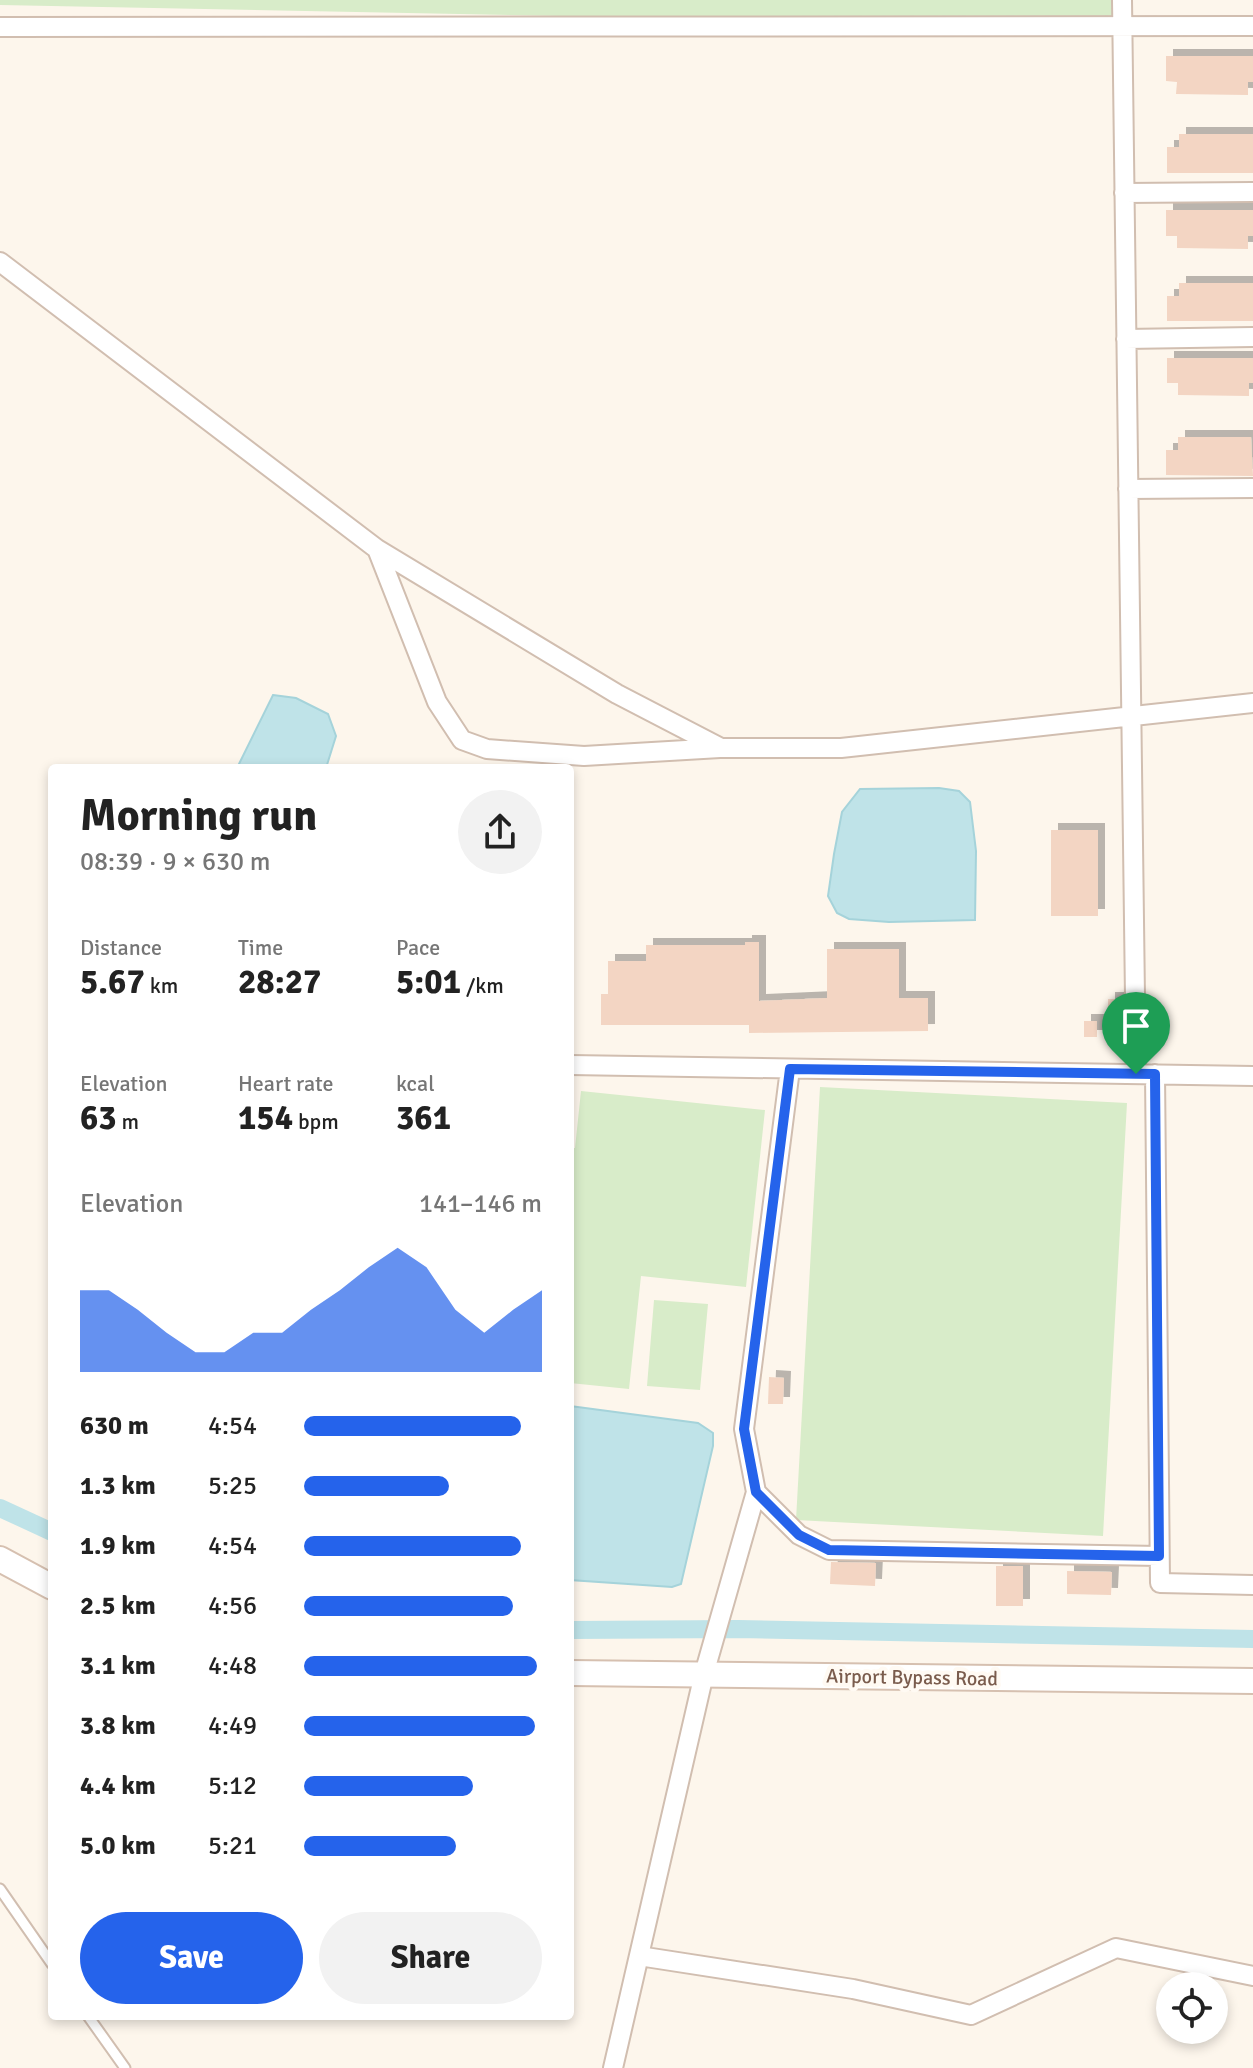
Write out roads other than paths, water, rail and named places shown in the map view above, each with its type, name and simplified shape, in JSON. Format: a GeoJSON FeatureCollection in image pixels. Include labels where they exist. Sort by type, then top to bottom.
{"type":"FeatureCollection","features":[{"type":"Feature","properties":{"kind":"street"},"geometry":{"type":"LineString","coordinates":[[1122,0],[1131,715],[1146,1074],[1160,1583],[1253,1585]]}},
{"type":"Feature","properties":{"kind":"street"},"geometry":{"type":"LineString","coordinates":[[0,27],[1253,26]]}},
{"type":"Feature","properties":{"kind":"street"},"geometry":{"type":"LineString","coordinates":[[1124,193],[1253,192]]}},
{"type":"Feature","properties":{"kind":"street"},"geometry":{"type":"LineString","coordinates":[[0,262],[377,549],[617,694],[721,748]]}},
{"type":"Feature","properties":{"kind":"street"},"geometry":{"type":"LineString","coordinates":[[1126,339],[1253,337]]}},
{"type":"Feature","properties":{"kind":"street"},"geometry":{"type":"LineString","coordinates":[[1128,489],[1253,488]]}},
{"type":"Feature","properties":{"kind":"street"},"geometry":{"type":"LineString","coordinates":[[377,549],[437,702],[462,740],[487,749],[584,756],[721,748],[841,748],[1253,703]]}},
{"type":"Feature","properties":{"kind":"street"},"geometry":{"type":"LineString","coordinates":[[574,1065],[1253,1076]]}},
{"type":"Feature","properties":{"kind":"street"},"geometry":{"type":"LineString","coordinates":[[613,2068],[704,1674],[756,1492],[744,1429],[790,1069]]}},
{"type":"Feature","properties":{"kind":"street"},"geometry":{"type":"LineString","coordinates":[[756,1492],[799,1535],[829,1550],[1159,1556]]}},
{"type":"Feature","properties":{"kind":"street"},"geometry":{"type":"LineString","coordinates":[[0,1559],[48,1585]]}},
{"type":"Feature","properties":{"kind":"street","name":"Airport Bypass Road"},"geometry":{"type":"LineString","coordinates":[[574,1673],[1253,1681]]}},
{"type":"Feature","properties":{"kind":"street"},"geometry":{"type":"LineString","coordinates":[[639,1956],[853,1989],[971,2015],[1116,1948],[1253,1976]]}},
{"type":"Feature","properties":{"kind":"lane"},"geometry":{"type":"LineString","coordinates":[[0,1889],[48,1958]]}},
{"type":"Feature","properties":{"kind":"lane"},"geometry":{"type":"LineString","coordinates":[[91,2020],[125,2068]]}},
{"type":"Feature","properties":{"kind":"water"},"geometry":{"type":"Polygon","coordinates":[[[273,695],[296,698],[328,714],[336,736],[327,764],[239,764],[273,695]]]}},
{"type":"Feature","properties":{"kind":"water"},"geometry":{"type":"Polygon","coordinates":[[[939,788],[959,791],[970,802],[976,851],[975,920],[889,922],[849,919],[837,913],[828,896],[834,854],[842,812],[860,789],[939,788]]]}},
{"type":"Feature","properties":{"kind":"water"},"geometry":{"type":"Polygon","coordinates":[[[574,1407],[698,1423],[713,1433],[713,1446],[681,1584],[672,1587],[574,1580],[574,1407]]]}},
{"type":"Feature","properties":{"kind":"waterway"},"geometry":{"type":"LineString","coordinates":[[0,1508],[48,1530]]}},
{"type":"Feature","properties":{"kind":"waterway"},"geometry":{"type":"LineString","coordinates":[[574,1630],[738,1629],[1253,1639]]}}]}
